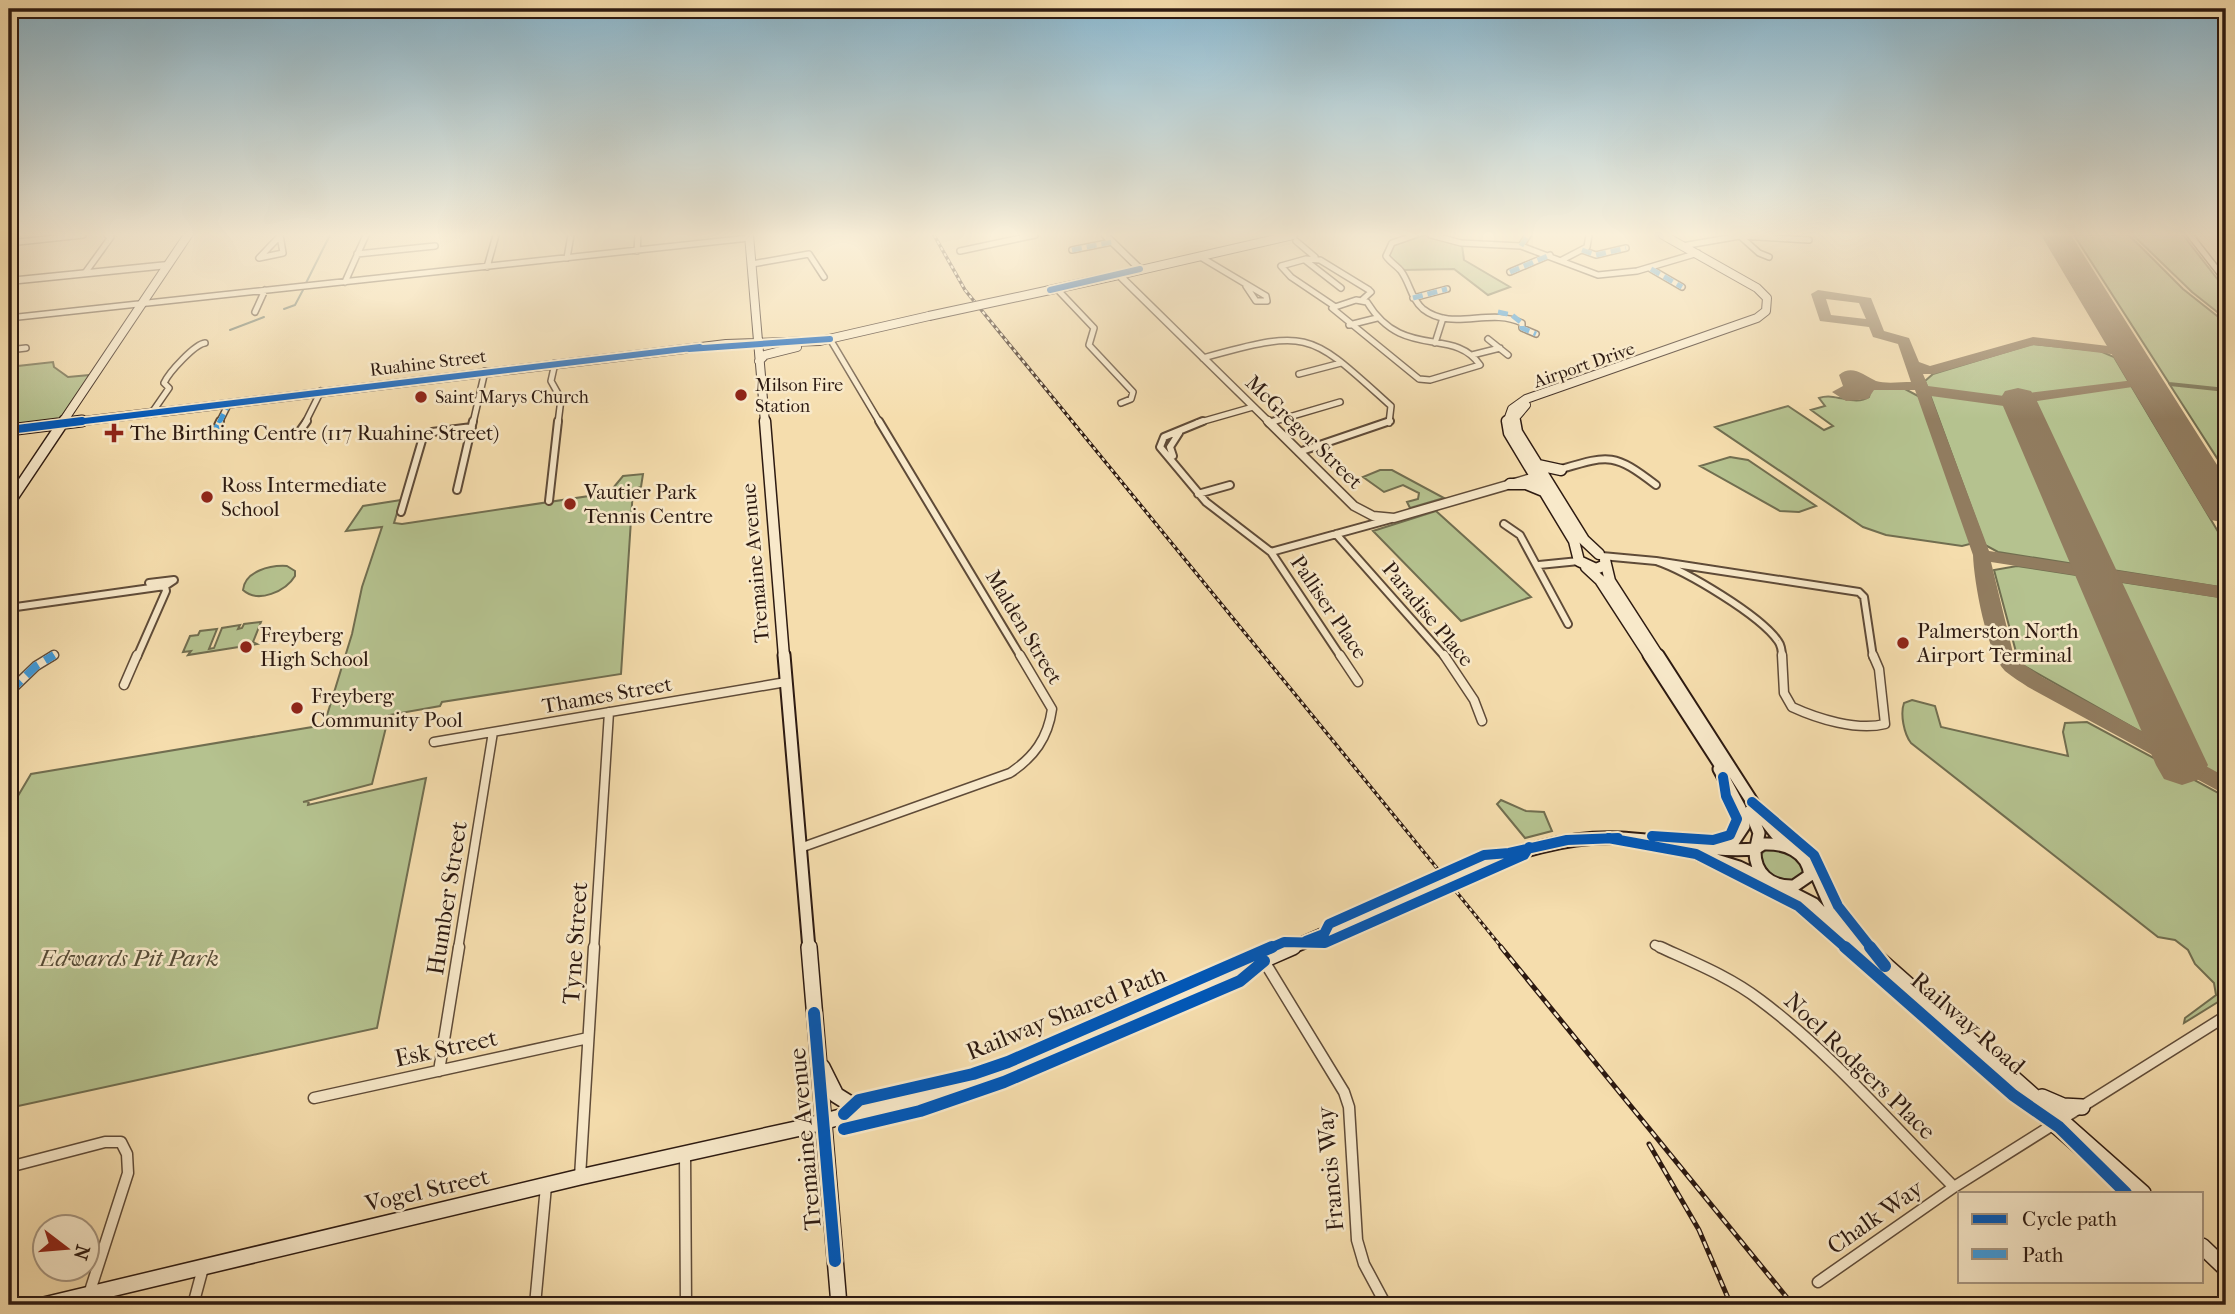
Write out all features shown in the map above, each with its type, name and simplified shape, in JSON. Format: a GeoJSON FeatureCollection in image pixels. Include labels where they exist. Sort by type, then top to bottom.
{"type":"FeatureCollection","features":[{"type":"Feature","properties":{"kind":"main road"},"geometry":{"type":"LineString","coordinates":[[9,503],[147,296]]}},
{"type":"Feature","properties":{"kind":"main road","name":"Tremaine Avenue"},"geometry":{"type":"LineString","coordinates":[[754,296],[839,1305]]}},
{"type":"Feature","properties":{"kind":"main road"},"geometry":{"type":"LineString","coordinates":[[737,343],[750,348],[759,362],[766,355],[820,341],[1019,296]]}},
{"type":"Feature","properties":{"kind":"main road","name":"Airport Drive"},"geometry":{"type":"LineString","coordinates":[[1764,296],[1768,302],[1766,311],[1757,318],[1516,404],[1507,415],[1507,429],[1586,544],[1603,559],[1608,577],[1760,814],[1776,834],[1800,853]]}},
{"type":"Feature","properties":{"kind":"main road","name":"Airport Drive"},"geometry":{"type":"LineString","coordinates":[[1756,848],[1759,833],[1755,820],[1600,580],[1580,561],[1574,541],[1545,492],[1538,465],[1515,427],[1517,414],[1528,404],[1759,322],[1773,313],[1775,303],[1771,296]]}},
{"type":"Feature","properties":{"kind":"main road"},"geometry":{"type":"LineString","coordinates":[[714,345],[747,337],[756,324],[765,336],[784,342]]}},
{"type":"Feature","properties":{"kind":"main road","name":"Ruahine Street"},"geometry":{"type":"LineString","coordinates":[[9,429],[714,345],[820,341]]}},
{"type":"Feature","properties":{"kind":"main road","name":"Ruahine Street"},"geometry":{"type":"LineString","coordinates":[[156,413],[321,393]]}},
{"type":"Feature","properties":{"kind":"main road"},"geometry":{"type":"LineString","coordinates":[[9,429],[50,420],[70,410]]}},
{"type":"Feature","properties":{"kind":"main road"},"geometry":{"type":"LineString","coordinates":[[1538,465],[1561,470]]}},
{"type":"Feature","properties":{"kind":"main road"},"geometry":{"type":"LineString","coordinates":[[1510,484],[1532,485],[1545,492]]}},
{"type":"Feature","properties":{"kind":"main road"},"geometry":{"type":"LineString","coordinates":[[1586,551],[1603,559],[1595,569],[1580,561],[1580,554],[1586,551]]}},
{"type":"Feature","properties":{"kind":"main road"},"geometry":{"type":"LineString","coordinates":[[1642,839],[1717,845],[1730,843],[1740,836],[1744,826],[1742,813],[1706,746]]}},
{"type":"Feature","properties":{"kind":"main road","name":"Railway Road"},"geometry":{"type":"LineString","coordinates":[[1608,838],[1707,856],[1814,904],[1860,953],[2142,1192]]}},
{"type":"Feature","properties":{"kind":"main road","name":"Railway Road"},"geometry":{"type":"LineString","coordinates":[[822,1122],[860,1110],[972,1084],[1007,1072],[1529,847],[1571,839],[1608,838],[1642,839],[1719,851],[1756,848]]}},
{"type":"Feature","properties":{"kind":"main road"},"geometry":{"type":"LineString","coordinates":[[1771,843],[1800,853],[1810,869],[1806,880],[1794,886],[1773,884],[1755,864],[1756,848],[1771,843]]}},
{"type":"Feature","properties":{"kind":"main road","name":"Railway Road"},"geometry":{"type":"LineString","coordinates":[[1800,853],[1813,867],[1825,897],[1849,932],[2133,1192]]}},
{"type":"Feature","properties":{"kind":"main road"},"geometry":{"type":"LineString","coordinates":[[1945,1018],[2038,1095],[2056,1104],[2082,1107]]}},
{"type":"Feature","properties":{"kind":"main road"},"geometry":{"type":"LineString","coordinates":[[818,1060],[836,1095],[860,1110]]}},
{"type":"Feature","properties":{"kind":"main road","name":"Vogel Street"},"geometry":{"type":"LineString","coordinates":[[44,1305],[822,1122]]}},
{"type":"Feature","properties":{"kind":"main road"},"geometry":{"type":"LineString","coordinates":[[2204,1250],[2226,1269]]}},
{"type":"Feature","properties":{"kind":"street"},"geometry":{"type":"LineString","coordinates":[[9,318],[205,296]]}},
{"type":"Feature","properties":{"kind":"street"},"geometry":{"type":"LineString","coordinates":[[255,312],[262,296]]}},
{"type":"Feature","properties":{"kind":"street"},"geometry":{"type":"LineString","coordinates":[[1061,296],[1094,328],[1089,345],[1133,393],[1131,399],[1121,403]]}},
{"type":"Feature","properties":{"kind":"street","name":"McGregor Street"},"geometry":{"type":"LineString","coordinates":[[1144,296],[1269,423],[1354,506],[1367,514],[1394,518],[1606,456],[1616,456],[1656,485]]}},
{"type":"Feature","properties":{"kind":"street"},"geometry":{"type":"LineString","coordinates":[[1319,296],[1334,306],[1333,309],[1349,325],[1421,379],[1479,366],[1480,363],[1472,355],[1460,347],[1403,337],[1377,318],[1368,303],[1362,300]]}},
{"type":"Feature","properties":{"kind":"street"},"geometry":{"type":"LineString","coordinates":[[1334,306],[1362,300],[1366,296]]}},
{"type":"Feature","properties":{"kind":"street"},"geometry":{"type":"LineString","coordinates":[[1413,298],[1419,296]]}},
{"type":"Feature","properties":{"kind":"street"},"geometry":{"type":"LineString","coordinates":[[1413,298],[1429,313],[1443,318],[1462,320],[1498,313],[1511,315],[1522,323],[1522,328],[1528,333],[1536,334]]}},
{"type":"Feature","properties":{"kind":"street"},"geometry":{"type":"LineString","coordinates":[[1349,325],[1377,318]]}},
{"type":"Feature","properties":{"kind":"street"},"geometry":{"type":"LineString","coordinates":[[1435,343],[1443,318]]}},
{"type":"Feature","properties":{"kind":"street"},"geometry":{"type":"LineString","coordinates":[[1203,358],[1269,341],[1293,338],[1323,348],[1391,406],[1392,416],[1389,423],[1299,452]]}},
{"type":"Feature","properties":{"kind":"street","name":"Malden Street"},"geometry":{"type":"LineString","coordinates":[[800,848],[1010,773],[1029,761],[1043,743],[1051,726],[1052,709],[830,339]]}},
{"type":"Feature","properties":{"kind":"street"},"geometry":{"type":"LineString","coordinates":[[1488,339],[1508,355]]}},
{"type":"Feature","properties":{"kind":"street"},"geometry":{"type":"LineString","coordinates":[[156,413],[169,388],[164,383],[169,370],[191,356],[197,344],[205,342]]}},
{"type":"Feature","properties":{"kind":"street"},"geometry":{"type":"LineString","coordinates":[[9,350],[26,348]]}},
{"type":"Feature","properties":{"kind":"street"},"geometry":{"type":"LineString","coordinates":[[1472,355],[1500,348]]}},
{"type":"Feature","properties":{"kind":"street"},"geometry":{"type":"LineString","coordinates":[[1300,374],[1341,363]]}},
{"type":"Feature","properties":{"kind":"street"},"geometry":{"type":"LineString","coordinates":[[550,501],[561,399],[551,381],[554,364]]}},
{"type":"Feature","properties":{"kind":"street"},"geometry":{"type":"LineString","coordinates":[[457,490],[484,373]]}},
{"type":"Feature","properties":{"kind":"street"},"geometry":{"type":"LineString","coordinates":[[297,436],[321,393]]}},
{"type":"Feature","properties":{"kind":"street"},"geometry":{"type":"LineString","coordinates":[[1269,423],[1340,402]]}},
{"type":"Feature","properties":{"kind":"street"},"geometry":{"type":"LineString","coordinates":[[213,436],[228,405]]}},
{"type":"Feature","properties":{"kind":"street"},"geometry":{"type":"LineString","coordinates":[[1174,460],[1159,443],[1164,437],[1198,422],[1253,407]]}},
{"type":"Feature","properties":{"kind":"street"},"geometry":{"type":"LineString","coordinates":[[401,512],[423,437],[432,432],[472,428]]}},
{"type":"Feature","properties":{"kind":"street"},"geometry":{"type":"LineString","coordinates":[[1174,460],[1170,447],[1182,430]]}},
{"type":"Feature","properties":{"kind":"street","name":"Palliser Place"},"geometry":{"type":"LineString","coordinates":[[1174,460],[1198,494],[1271,552],[1358,682]]}},
{"type":"Feature","properties":{"kind":"street"},"geometry":{"type":"LineString","coordinates":[[1198,494],[1230,485]]}},
{"type":"Feature","properties":{"kind":"street"},"geometry":{"type":"LineString","coordinates":[[1359,527],[1365,524],[1367,514]]}},
{"type":"Feature","properties":{"kind":"street"},"geometry":{"type":"LineString","coordinates":[[1271,552],[1394,518]]}},
{"type":"Feature","properties":{"kind":"street"},"geometry":{"type":"LineString","coordinates":[[1504,524],[1520,535],[1539,565],[1568,625]]}},
{"type":"Feature","properties":{"kind":"street","name":"Paradise Place"},"geometry":{"type":"LineString","coordinates":[[1336,534],[1439,650],[1478,702],[1482,721]]}},
{"type":"Feature","properties":{"kind":"street"},"geometry":{"type":"LineString","coordinates":[[1603,559],[1654,560],[1834,586],[1861,594],[1879,669],[1885,724],[1877,728],[1863,726],[1802,711],[1790,705],[1785,698],[1779,643],[1714,591],[1701,577],[1704,572],[1714,569]]}},
{"type":"Feature","properties":{"kind":"street"},"geometry":{"type":"LineString","coordinates":[[1654,560],[1714,591]]}},
{"type":"Feature","properties":{"kind":"street"},"geometry":{"type":"LineString","coordinates":[[1539,565],[1580,561]]}},
{"type":"Feature","properties":{"kind":"street"},"geometry":{"type":"LineString","coordinates":[[9,608],[165,586],[166,591],[124,685]]}},
{"type":"Feature","properties":{"kind":"street"},"geometry":{"type":"LineString","coordinates":[[9,692],[36,666],[54,655]]}},
{"type":"Feature","properties":{"kind":"street","name":"Thames Street"},"geometry":{"type":"LineString","coordinates":[[434,742],[786,682]]}},
{"type":"Feature","properties":{"kind":"street","name":"Tyne Street"},"geometry":{"type":"LineString","coordinates":[[580,1177],[609,712]]}},
{"type":"Feature","properties":{"kind":"street","name":"Humber Street"},"geometry":{"type":"LineString","coordinates":[[439,1071],[493,732]]}},
{"type":"Feature","properties":{"kind":"street","name":"Noel Rodgers Place"},"geometry":{"type":"LineString","coordinates":[[1655,946],[1716,972],[1759,999],[1799,1032],[1954,1187]]}},
{"type":"Feature","properties":{"kind":"street","name":"Francis Way"},"geometry":{"type":"LineString","coordinates":[[1264,961],[1344,1092],[1349,1107],[1357,1240],[1364,1264],[1386,1305]]}},
{"type":"Feature","properties":{"kind":"street","name":"Chalk Way"},"geometry":{"type":"LineString","coordinates":[[1818,1282],[1954,1187],[2226,1016]]}},
{"type":"Feature","properties":{"kind":"street","name":"Esk Street"},"geometry":{"type":"LineString","coordinates":[[314,1098],[588,1038]]}},
{"type":"Feature","properties":{"kind":"street"},"geometry":{"type":"LineString","coordinates":[[9,1167],[105,1142],[121,1142],[127,1154],[128,1173],[89,1294]]}},
{"type":"Feature","properties":{"kind":"street"},"geometry":{"type":"LineString","coordinates":[[685,1154],[685,1305]]}},
{"type":"Feature","properties":{"kind":"street"},"geometry":{"type":"LineString","coordinates":[[535,1305],[546,1186]]}},
{"type":"Feature","properties":{"kind":"street"},"geometry":{"type":"LineString","coordinates":[[193,1305],[203,1267]]}},
{"type":"Feature","properties":{"kind":"green space"},"geometry":{"type":"Polygon","coordinates":[[[2113,296],[2192,296],[2226,323],[2226,389],[2169,383],[2113,296]]]}},
{"type":"Feature","properties":{"kind":"green space"},"geometry":{"type":"Polygon","coordinates":[[[2197,296],[2226,296],[2226,319],[2197,296]]]}},
{"type":"Feature","properties":{"kind":"green space"},"geometry":{"type":"Polygon","coordinates":[[[2032,344],[2100,351],[2114,357],[2226,545],[2226,588],[1998,552],[1985,545],[1925,381],[1933,374],[2032,344]]]}},
{"type":"Feature","properties":{"kind":"green space"},"geometry":{"type":"Polygon","coordinates":[[[53,362],[54,367],[68,377],[90,375],[60,419],[9,425],[9,367],[53,362]]]}},
{"type":"Feature","properties":{"kind":"green space"},"geometry":{"type":"Polygon","coordinates":[[[2170,385],[2226,391],[2226,472],[2170,385]]]}},
{"type":"Feature","properties":{"kind":"green space"},"geometry":{"type":"Polygon","coordinates":[[[1871,389],[1905,389],[1920,397],[1971,540],[1970,544],[1962,546],[1886,535],[1863,527],[1715,427],[1788,406],[1824,430],[1833,426],[1811,410],[1825,406],[1819,398],[1863,400],[1869,397],[1871,389]]]}},
{"type":"Feature","properties":{"kind":"green space"},"geometry":{"type":"Polygon","coordinates":[[[1730,457],[1748,460],[1816,506],[1799,512],[1780,511],[1700,466],[1730,457]]]}},
{"type":"Feature","properties":{"kind":"green space"},"geometry":{"type":"Polygon","coordinates":[[[1380,470],[1392,470],[1444,498],[1410,508],[1407,502],[1418,499],[1419,493],[1403,485],[1384,492],[1363,477],[1380,470]]]}},
{"type":"Feature","properties":{"kind":"green space","name":"Edwards Pit Park"},"geometry":{"type":"Polygon","coordinates":[[[643,474],[641,487],[633,489],[621,674],[442,702],[440,706],[389,715],[372,784],[303,802],[309,801],[308,805],[426,778],[377,1028],[9,1108],[9,811],[31,774],[324,725],[352,634],[362,587],[382,527],[346,531],[363,506],[401,500],[394,523],[402,524],[609,493],[623,476],[643,474]]]}},
{"type":"Feature","properties":{"kind":"green space"},"geometry":{"type":"Polygon","coordinates":[[[1436,511],[1531,597],[1461,621],[1373,531],[1436,511]]]}},
{"type":"Feature","properties":{"kind":"green space"},"geometry":{"type":"Polygon","coordinates":[[[287,566],[295,571],[295,576],[279,591],[256,596],[243,590],[248,578],[259,570],[287,566]]]}},
{"type":"Feature","properties":{"kind":"green space"},"geometry":{"type":"Polygon","coordinates":[[[2017,566],[2226,598],[2226,780],[2019,663],[1994,570],[2017,566]]]}},
{"type":"Feature","properties":{"kind":"green space"},"geometry":{"type":"Polygon","coordinates":[[[261,622],[253,642],[257,644],[188,655],[191,651],[183,652],[190,636],[198,635],[200,631],[217,629],[209,649],[214,648],[222,628],[240,625],[238,629],[244,624],[261,622]]]}},
{"type":"Feature","properties":{"kind":"green space"},"geometry":{"type":"Polygon","coordinates":[[[1912,700],[1935,706],[1941,727],[2068,756],[2063,732],[2065,723],[2087,722],[2226,797],[2226,997],[2184,1023],[2185,1018],[2216,995],[2214,983],[2195,964],[2188,950],[2175,940],[2158,937],[1911,743],[1902,713],[1904,703],[1912,700]]]}},
{"type":"Feature","properties":{"kind":"green space"},"geometry":{"type":"Polygon","coordinates":[[[1501,800],[1526,811],[1544,812],[1552,831],[1525,838],[1497,804],[1501,800]]]}},
{"type":"Feature","properties":{"kind":"green space"},"geometry":{"type":"Polygon","coordinates":[[[1767,849],[1797,858],[1803,875],[1794,881],[1772,874],[1765,867],[1760,855],[1767,849]]]}},
{"type":"Feature","properties":{"kind":"waterway"},"geometry":{"type":"LineString","coordinates":[[284,309],[295,305],[300,296]]}},
{"type":"Feature","properties":{"kind":"waterway"},"geometry":{"type":"LineString","coordinates":[[230,330],[264,317]]}},
{"type":"Feature","properties":{"kind":"taxiway"},"geometry":{"type":"LineString","coordinates":[[1819,296],[1825,318],[1874,324]]}},
{"type":"Feature","properties":{"kind":"taxiway"},"geometry":{"type":"LineString","coordinates":[[1839,296],[1866,301],[1878,334],[1904,341],[1912,364]]}},
{"type":"Feature","properties":{"kind":"taxiway"},"geometry":{"type":"LineString","coordinates":[[1912,364],[1929,371],[2033,341],[2128,352]]}},
{"type":"Feature","properties":{"kind":"taxiway"},"geometry":{"type":"LineString","coordinates":[[1912,364],[1982,555]]}},
{"type":"Feature","properties":{"kind":"taxiway"},"geometry":{"type":"LineString","coordinates":[[1846,375],[1858,375],[1874,386],[1849,384],[1846,375]]}},
{"type":"Feature","properties":{"kind":"taxiway"},"geometry":{"type":"LineString","coordinates":[[1922,390],[2004,401],[2146,381]]}},
{"type":"Feature","properties":{"kind":"taxiway"},"geometry":{"type":"LineString","coordinates":[[1858,387],[1839,392],[1846,397],[1863,396],[1869,387],[1874,386]]}},
{"type":"Feature","properties":{"kind":"taxiway"},"geometry":{"type":"LineString","coordinates":[[1874,386],[1920,386]]}},
{"type":"Feature","properties":{"kind":"taxiway"},"geometry":{"type":"LineString","coordinates":[[1982,555],[2226,593]]}},
{"type":"Feature","properties":{"kind":"taxiway"},"geometry":{"type":"LineString","coordinates":[[1982,555],[1983,575],[2004,654],[2012,666],[2035,682],[2226,787]]}},
{"type":"Feature","properties":{"kind":"runway"},"geometry":{"type":"LineString","coordinates":[[2094,296],[2226,511]]}},
{"type":"Feature","properties":{"kind":"runway"},"geometry":{"type":"LineString","coordinates":[[2018,399],[2182,765]]}},
{"type":"Feature","properties":{"kind":"railway"},"geometry":{"type":"LineString","coordinates":[[970,296],[1503,949]]}},
{"type":"Feature","properties":{"kind":"railway"},"geometry":{"type":"LineString","coordinates":[[1501,947],[1793,1305]]}},
{"type":"Feature","properties":{"kind":"railway"},"geometry":{"type":"LineString","coordinates":[[1649,1144],[1699,1230],[1731,1305]]}},
{"type":"Feature","properties":{"kind":"marked path"},"geometry":{"type":"LineString","coordinates":[[1413,298],[1419,296]]}},
{"type":"Feature","properties":{"kind":"marked path"},"geometry":{"type":"LineString","coordinates":[[1498,312],[1512,315],[1522,323],[1522,328],[1536,334]]}},
{"type":"Feature","properties":{"kind":"marked path"},"geometry":{"type":"LineString","coordinates":[[213,436],[228,405]]}},
{"type":"Feature","properties":{"kind":"marked path"},"geometry":{"type":"LineString","coordinates":[[9,692],[36,666],[54,655]]}},
{"type":"Feature","properties":{"kind":"cycle path"},"geometry":{"type":"LineString","coordinates":[[689,349],[724,345],[795,344],[830,339]]}},
{"type":"Feature","properties":{"kind":"cycle path"},"geometry":{"type":"LineString","coordinates":[[9,430],[700,347]]}},
{"type":"Feature","properties":{"kind":"cycle path"},"geometry":{"type":"LineString","coordinates":[[1652,836],[1713,840],[1730,835],[1737,819],[1726,796],[1723,777]]}},
{"type":"Feature","properties":{"kind":"cycle path"},"geometry":{"type":"LineString","coordinates":[[1752,802],[1814,855],[1838,906],[1885,966]]}},
{"type":"Feature","properties":{"kind":"cycle path"},"geometry":{"type":"LineString","coordinates":[[1608,838],[1696,854],[1798,906],[2013,1095],[2059,1127],[2125,1192]]}},
{"type":"Feature","properties":{"kind":"cycle path"},"geometry":{"type":"LineString","coordinates":[[1306,941],[1324,934],[1329,924],[1484,855],[1509,853],[1550,842],[1618,838]]}},
{"type":"Feature","properties":{"kind":"cycle path","name":"Railway Shared Path"},"geometry":{"type":"LineString","coordinates":[[844,1114],[859,1100],[973,1074],[1008,1062],[1284,942],[1325,943],[1524,855],[1529,847]]}},
{"type":"Feature","properties":{"kind":"cycle path"},"geometry":{"type":"LineString","coordinates":[[844,1129],[920,1111],[1004,1082],[1240,981],[1264,961]]}},
{"type":"Feature","properties":{"kind":"cycle path"},"geometry":{"type":"LineString","coordinates":[[814,1013],[835,1261]]}},
{"type":"Feature","properties":{"kind":"place","name":"Milson Fire Station"},"geometry":{"type":"Point","coordinates":[741,395]}},
{"type":"Feature","properties":{"kind":"place","name":"Saint Marys Church"},"geometry":{"type":"Point","coordinates":[421,397]}},
{"type":"Feature","properties":{"kind":"place","name":"The Birthing Centre (117 Ruahine Street)"},"geometry":{"type":"Point","coordinates":[114,433]}},
{"type":"Feature","properties":{"kind":"place","name":"Ross Intermediate School"},"geometry":{"type":"Point","coordinates":[207,497]}},
{"type":"Feature","properties":{"kind":"place","name":"Vautier Park Tennis Centre"},"geometry":{"type":"Point","coordinates":[570,504]}},
{"type":"Feature","properties":{"kind":"place","name":"Palmerston North Airport Terminal"},"geometry":{"type":"Point","coordinates":[1903,643]}},
{"type":"Feature","properties":{"kind":"place","name":"Freyberg High School"},"geometry":{"type":"Point","coordinates":[246,647]}},
{"type":"Feature","properties":{"kind":"place","name":"Freyberg Community Pool"},"geometry":{"type":"Point","coordinates":[297,708]}}]}
